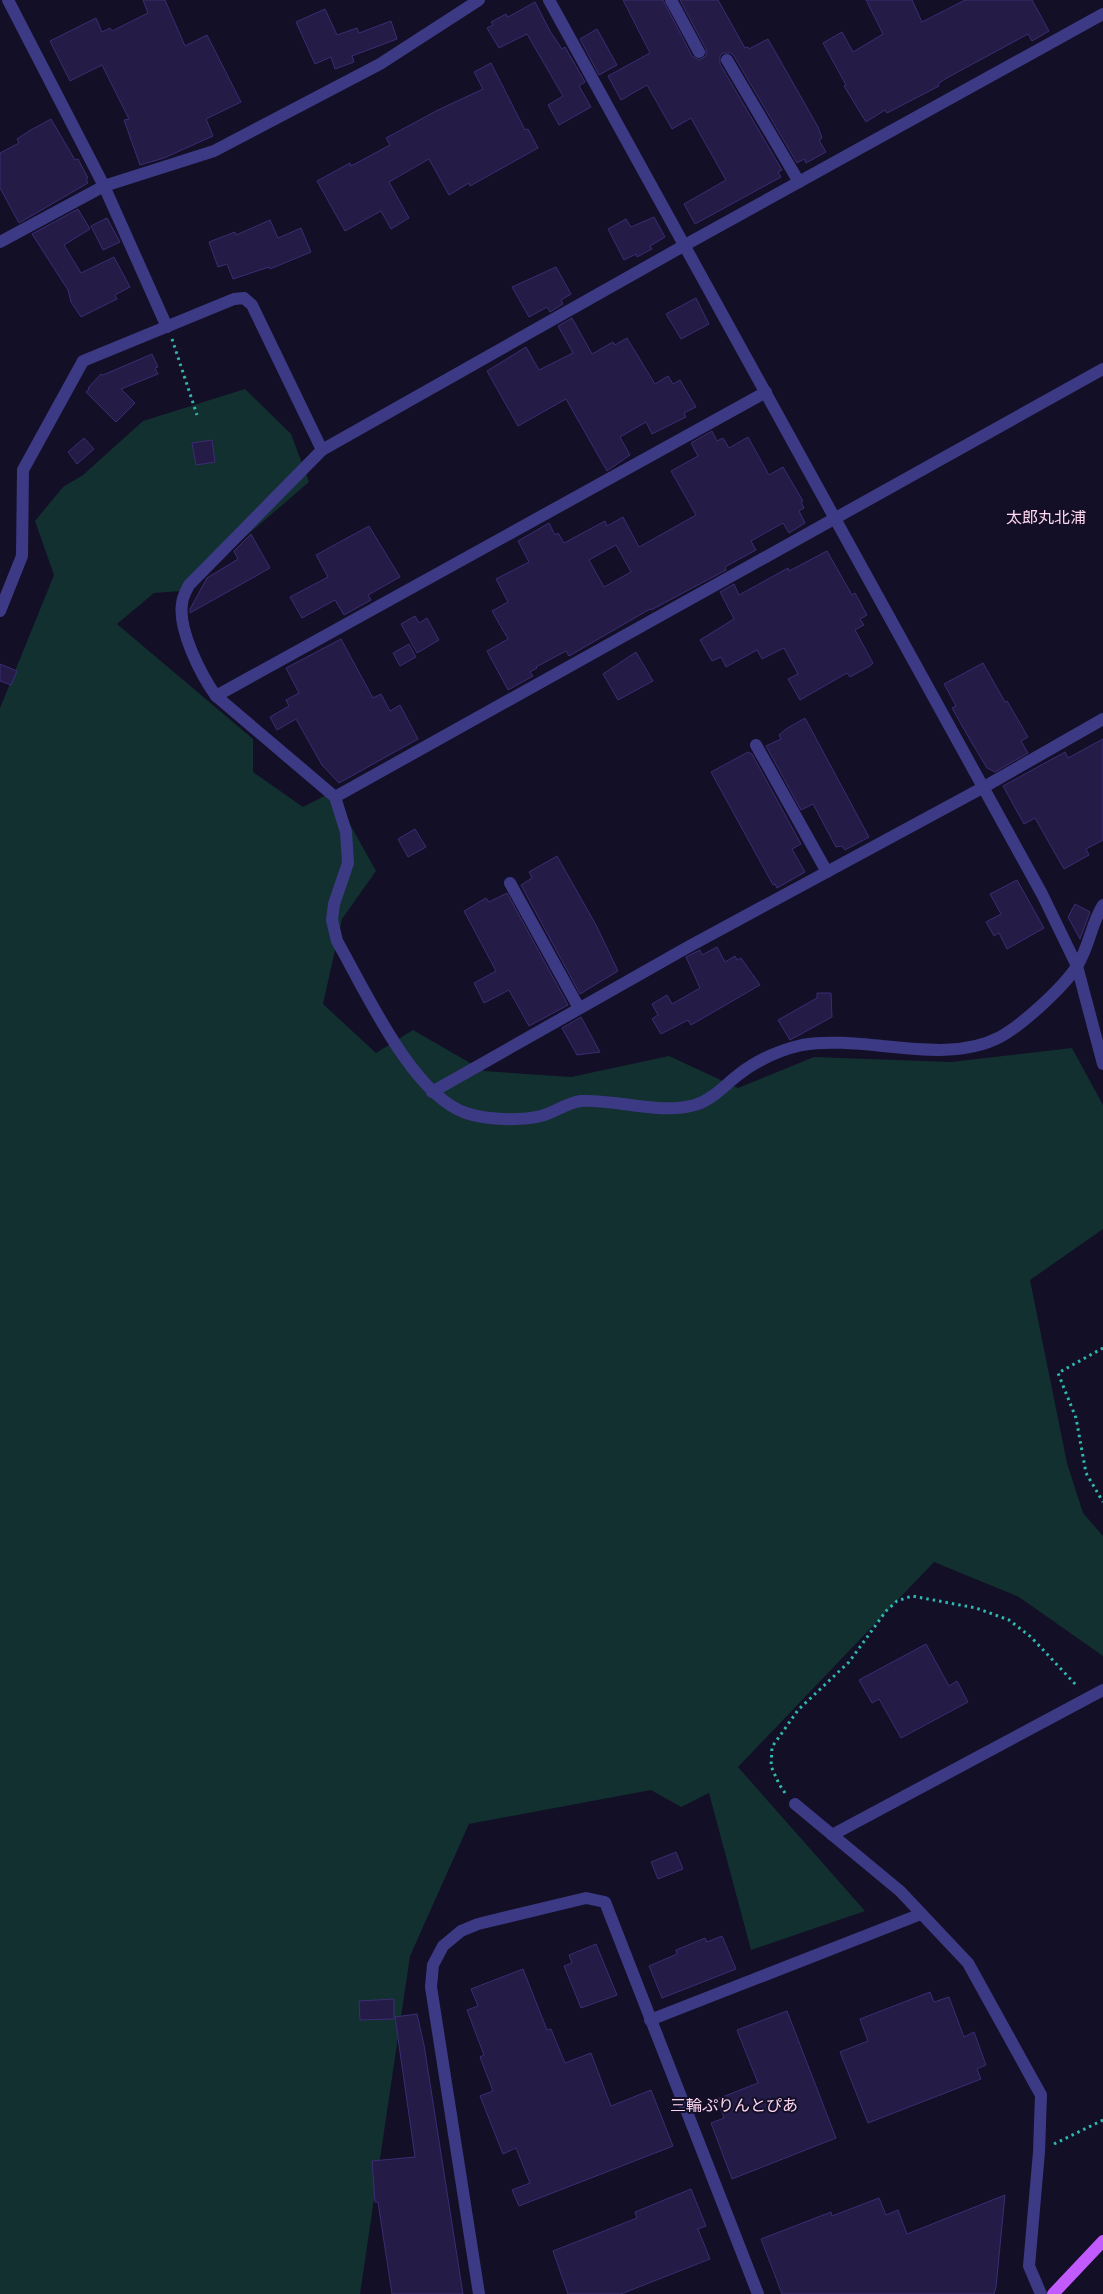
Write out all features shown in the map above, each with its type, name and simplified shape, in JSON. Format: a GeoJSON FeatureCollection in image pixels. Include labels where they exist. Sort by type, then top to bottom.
{"type":"FeatureCollection","features":[{"type":"Feature","properties":{"kind":"main road"},"geometry":{"type":"LineString","coordinates":[[1053,2294],[1103,2241]]}},
{"type":"Feature","properties":{"kind":"street"},"geometry":{"type":"LineString","coordinates":[[8,0],[104,186],[167,327]]}},
{"type":"Feature","properties":{"kind":"street"},"geometry":{"type":"LineString","coordinates":[[0,242],[104,186],[214,151],[380,64],[479,0]]}},
{"type":"Feature","properties":{"kind":"street"},"geometry":{"type":"LineString","coordinates":[[549,0],[1042,894],[1077,966],[1103,1064]]}},
{"type":"Feature","properties":{"kind":"street"},"geometry":{"type":"LineString","coordinates":[[670,0],[699,52]]}},
{"type":"Feature","properties":{"kind":"street"},"geometry":{"type":"LineString","coordinates":[[1103,14],[685,245],[322,450],[188,585],[182,604],[184,630],[206,683],[216,696],[335,797],[346,832],[348,863],[334,904],[332,920],[337,940],[401,1052],[432,1092],[465,1113],[509,1120],[541,1116],[580,1101],[660,1108],[695,1104],[716,1093],[740,1073],[767,1057],[802,1046],[851,1042],[920,1049],[966,1048],[999,1037],[1030,1017],[1077,966],[1103,905]]}},
{"type":"Feature","properties":{"kind":"street"},"geometry":{"type":"LineString","coordinates":[[727,60],[799,182]]}},
{"type":"Feature","properties":{"kind":"street"},"geometry":{"type":"LineString","coordinates":[[0,611],[22,556],[23,470],[83,361],[234,299],[244,298],[252,304],[322,450]]}},
{"type":"Feature","properties":{"kind":"street"},"geometry":{"type":"LineString","coordinates":[[335,797],[1103,369]]}},
{"type":"Feature","properties":{"kind":"street"},"geometry":{"type":"LineString","coordinates":[[216,696],[766,392]]}},
{"type":"Feature","properties":{"kind":"street"},"geometry":{"type":"LineString","coordinates":[[432,1092],[579,1008],[984,787],[1103,719]]}},
{"type":"Feature","properties":{"kind":"street"},"geometry":{"type":"LineString","coordinates":[[756,746],[827,872]]}},
{"type":"Feature","properties":{"kind":"street"},"geometry":{"type":"LineString","coordinates":[[510,883],[579,1008]]}},
{"type":"Feature","properties":{"kind":"street"},"geometry":{"type":"LineString","coordinates":[[832,1834],[1103,1690]]}},
{"type":"Feature","properties":{"kind":"street"},"geometry":{"type":"LineString","coordinates":[[795,1804],[900,1891],[968,1963],[1041,2095],[1039,2152],[1029,2266],[1040,2294]]}},
{"type":"Feature","properties":{"kind":"street"},"geometry":{"type":"LineString","coordinates":[[479,2294],[431,1987],[433,1965],[443,1946],[461,1931],[478,1924],[586,1898],[605,1902],[758,2294]]}},
{"type":"Feature","properties":{"kind":"street"},"geometry":{"type":"LineString","coordinates":[[650,2020],[921,1914]]}},
{"type":"Feature","properties":{"kind":"path"},"geometry":{"type":"LineString","coordinates":[[167,327],[197,415]]}},
{"type":"Feature","properties":{"kind":"path"},"geometry":{"type":"LineString","coordinates":[[1103,1348],[1058,1373],[1076,1418],[1086,1473],[1103,1502]]}},
{"type":"Feature","properties":{"kind":"path"},"geometry":{"type":"LineString","coordinates":[[795,1804],[779,1784],[771,1766],[772,1747],[798,1710],[849,1662],[886,1611],[897,1601],[912,1596],[976,1608],[1009,1620],[1031,1637],[1087,1698]]}},
{"type":"Feature","properties":{"kind":"path"},"geometry":{"type":"LineString","coordinates":[[1039,2152],[1103,2120]]}},
{"type":"Feature","properties":{"kind":"green space"},"geometry":{"type":"Polygon","coordinates":[[[245,389],[291,434],[309,482],[182,591],[154,593],[117,624],[253,739],[253,772],[303,807],[332,792],[376,871],[342,919],[323,1004],[376,1053],[413,1030],[484,1071],[571,1077],[669,1056],[738,1088],[814,1057],[951,1062],[1072,1048],[1103,1105],[1103,1229],[1030,1280],[1067,1463],[1083,1513],[1103,1536],[1103,1656],[1019,1597],[934,1562],[738,1767],[865,1911],[751,1950],[709,1793],[681,1807],[651,1790],[469,1824],[410,1956],[360,2294],[0,2294],[0,708],[54,575],[35,521],[63,487],[83,475],[143,421],[245,389]]]}},
{"type":"Feature","properties":{"kind":"building"},"geometry":{"type":"Polygon","coordinates":[[[143,0],[165,0],[185,46],[207,35],[241,102],[206,119],[213,136],[164,158],[140,165],[124,120],[129,119],[102,65],[70,81],[50,41],[96,18],[102,32],[110,28],[112,31],[148,13],[143,0]]]}},
{"type":"Feature","properties":{"kind":"building"},"geometry":{"type":"Polygon","coordinates":[[[623,0],[663,0],[692,56],[699,60],[706,56],[706,49],[680,0],[718,0],[745,48],[748,47],[749,49],[768,39],[818,127],[822,138],[819,140],[826,152],[806,163],[804,159],[797,163],[734,56],[731,53],[723,53],[720,56],[720,64],[782,170],[778,172],[781,177],[695,224],[684,204],[726,180],[691,118],[672,129],[647,85],[621,100],[608,76],[650,53],[623,0]]]}},
{"type":"Feature","properties":{"kind":"building"},"geometry":{"type":"Polygon","coordinates":[[[866,0],[912,0],[922,22],[965,0],[1032,0],[1049,31],[1032,41],[1028,34],[945,79],[938,84],[939,86],[887,113],[885,110],[866,122],[844,86],[846,85],[823,43],[842,32],[853,52],[883,34],[866,0]]]}},
{"type":"Feature","properties":{"kind":"building"},"geometry":{"type":"Polygon","coordinates":[[[535,2],[550,31],[562,49],[565,47],[585,82],[579,86],[591,107],[559,125],[548,105],[563,96],[527,34],[499,48],[487,28],[493,25],[491,22],[506,14],[508,17],[535,2]]]}},
{"type":"Feature","properties":{"kind":"building"},"geometry":{"type":"Polygon","coordinates":[[[325,9],[337,35],[357,28],[359,33],[391,21],[397,39],[352,56],[354,62],[335,69],[331,57],[315,64],[296,22],[325,9]]]}},
{"type":"Feature","properties":{"kind":"building"},"geometry":{"type":"Polygon","coordinates":[[[597,29],[617,65],[599,75],[580,39],[597,29]]]}},
{"type":"Feature","properties":{"kind":"building"},"geometry":{"type":"Polygon","coordinates":[[[491,63],[525,130],[528,129],[538,148],[470,186],[469,183],[449,195],[429,159],[389,182],[409,218],[391,229],[381,211],[345,231],[317,181],[350,163],[351,166],[390,145],[386,138],[438,110],[483,89],[474,72],[491,63]]]}},
{"type":"Feature","properties":{"kind":"building"},"geometry":{"type":"Polygon","coordinates":[[[51,119],[75,160],[78,159],[88,178],[86,179],[88,183],[19,223],[0,188],[0,153],[19,143],[17,139],[29,131],[51,119]]]}},
{"type":"Feature","properties":{"kind":"building"},"geometry":{"type":"Polygon","coordinates":[[[78,209],[90,229],[64,245],[81,273],[114,257],[130,287],[115,295],[117,299],[81,317],[71,302],[68,290],[32,234],[78,209]]]}},
{"type":"Feature","properties":{"kind":"building"},"geometry":{"type":"Polygon","coordinates":[[[654,217],[665,237],[650,246],[652,249],[637,257],[636,254],[624,260],[608,229],[626,219],[631,227],[654,217]]]}},
{"type":"Feature","properties":{"kind":"building"},"geometry":{"type":"Polygon","coordinates":[[[107,218],[120,242],[103,250],[91,226],[107,218]]]}},
{"type":"Feature","properties":{"kind":"building"},"geometry":{"type":"Polygon","coordinates":[[[270,220],[278,238],[301,228],[311,252],[270,269],[269,267],[233,279],[227,264],[218,267],[209,242],[235,232],[236,235],[270,220]]]}},
{"type":"Feature","properties":{"kind":"building"},"geometry":{"type":"Polygon","coordinates":[[[556,267],[571,294],[561,300],[563,304],[550,312],[547,307],[529,317],[512,287],[556,267]]]}},
{"type":"Feature","properties":{"kind":"building"},"geometry":{"type":"Polygon","coordinates":[[[696,298],[709,324],[681,339],[666,314],[696,298]]]}},
{"type":"Feature","properties":{"kind":"building"},"geometry":{"type":"Polygon","coordinates":[[[572,318],[592,354],[613,342],[615,345],[627,338],[655,384],[668,376],[673,384],[680,380],[696,407],[684,413],[686,417],[652,434],[646,422],[620,437],[630,455],[607,471],[566,399],[518,426],[487,371],[526,347],[539,370],[573,353],[558,326],[572,318]]]}},
{"type":"Feature","properties":{"kind":"building"},"geometry":{"type":"Polygon","coordinates":[[[152,354],[158,367],[155,368],[158,374],[121,389],[135,403],[116,422],[86,392],[88,388],[101,374],[103,375],[152,354]]]}},
{"type":"Feature","properties":{"kind":"building"},"geometry":{"type":"Polygon","coordinates":[[[712,431],[717,441],[723,438],[729,448],[748,437],[769,475],[783,467],[803,501],[801,502],[804,508],[799,511],[805,523],[789,533],[783,523],[751,541],[756,550],[725,567],[726,570],[650,609],[569,656],[566,651],[536,667],[530,672],[533,676],[508,690],[487,651],[508,639],[492,611],[508,602],[496,579],[529,562],[518,541],[549,523],[555,535],[558,533],[564,543],[605,521],[607,526],[623,517],[639,547],[696,515],[671,471],[698,456],[691,443],[712,431]],[[616,545],[589,560],[604,587],[631,572],[616,545]]]}},
{"type":"Feature","properties":{"kind":"building"},"geometry":{"type":"Polygon","coordinates":[[[84,438],[94,449],[77,464],[68,452],[84,438]]]}},
{"type":"Feature","properties":{"kind":"building"},"geometry":{"type":"Polygon","coordinates":[[[212,440],[215,462],[196,465],[192,443],[212,440]]]}},
{"type":"Feature","properties":{"kind":"building"},"geometry":{"type":"Polygon","coordinates":[[[369,526],[400,577],[368,595],[371,600],[344,615],[335,600],[302,618],[290,597],[328,577],[316,555],[369,526]]]}},
{"type":"Feature","properties":{"kind":"building"},"geometry":{"type":"Polygon","coordinates":[[[251,534],[270,568],[190,613],[190,609],[207,578],[238,559],[234,551],[251,534]]]}},
{"type":"Feature","properties":{"kind":"building"},"geometry":{"type":"Polygon","coordinates":[[[827,551],[852,595],[855,593],[867,615],[860,619],[864,625],[855,630],[873,663],[870,666],[850,677],[847,673],[800,700],[788,679],[798,674],[784,648],[762,659],[757,650],[726,667],[721,657],[712,661],[700,640],[734,619],[720,592],[734,584],[739,595],[788,568],[789,571],[827,551]]]}},
{"type":"Feature","properties":{"kind":"building"},"geometry":{"type":"Polygon","coordinates":[[[415,616],[419,623],[427,618],[439,640],[417,653],[401,624],[415,616]]]}},
{"type":"Feature","properties":{"kind":"building"},"geometry":{"type":"Polygon","coordinates":[[[341,639],[373,698],[381,694],[390,711],[400,705],[418,739],[339,783],[322,765],[296,719],[277,730],[270,717],[289,706],[286,700],[299,693],[286,668],[341,639]]]}},
{"type":"Feature","properties":{"kind":"building"},"geometry":{"type":"Polygon","coordinates":[[[409,644],[416,657],[400,666],[393,653],[409,644]]]}},
{"type":"Feature","properties":{"kind":"building"},"geometry":{"type":"Polygon","coordinates":[[[636,652],[653,681],[618,700],[603,674],[636,652]]]}},
{"type":"Feature","properties":{"kind":"building"},"geometry":{"type":"Polygon","coordinates":[[[983,663],[1028,737],[1021,741],[1028,753],[995,772],[987,768],[969,738],[952,708],[956,706],[944,684],[983,663]]]}},
{"type":"Feature","properties":{"kind":"building"},"geometry":{"type":"Polygon","coordinates":[[[0,664],[17,671],[11,685],[0,681],[0,664]]]}},
{"type":"Feature","properties":{"kind":"building"},"geometry":{"type":"Polygon","coordinates":[[[805,718],[869,837],[845,850],[842,846],[836,847],[813,804],[801,810],[766,746],[781,739],[779,735],[805,718]]]}},
{"type":"Feature","properties":{"kind":"building"},"geometry":{"type":"Polygon","coordinates":[[[1103,739],[1103,840],[1086,849],[1089,855],[1064,869],[1035,818],[1024,824],[1003,786],[1065,752],[1068,758],[1103,739]]]}},
{"type":"Feature","properties":{"kind":"building"},"geometry":{"type":"Polygon","coordinates":[[[748,752],[752,754],[801,844],[792,849],[805,872],[777,888],[775,884],[773,885],[711,772],[748,752]]]}},
{"type":"Feature","properties":{"kind":"building"},"geometry":{"type":"Polygon","coordinates":[[[415,829],[426,847],[408,857],[398,839],[415,829]]]}},
{"type":"Feature","properties":{"kind":"building"},"geometry":{"type":"Polygon","coordinates":[[[557,856],[596,925],[618,971],[580,994],[521,885],[532,878],[529,872],[557,856]]]}},
{"type":"Feature","properties":{"kind":"building"},"geometry":{"type":"Polygon","coordinates":[[[1017,880],[1044,928],[1007,949],[999,933],[994,936],[986,922],[1001,914],[990,894],[1017,880]]]}},
{"type":"Feature","properties":{"kind":"building"},"geometry":{"type":"Polygon","coordinates":[[[507,893],[568,1005],[529,1026],[509,990],[484,1003],[474,983],[496,971],[464,911],[486,898],[489,902],[507,893]]]}},
{"type":"Feature","properties":{"kind":"building"},"geometry":{"type":"Polygon","coordinates":[[[1075,904],[1090,912],[1080,939],[1068,917],[1075,904]]]}},
{"type":"Feature","properties":{"kind":"building"},"geometry":{"type":"Polygon","coordinates":[[[717,947],[725,962],[735,956],[737,960],[741,958],[760,985],[691,1025],[688,1020],[661,1034],[652,1019],[658,1015],[652,1004],[667,995],[672,1004],[700,988],[686,957],[700,950],[702,955],[717,947]]]}},
{"type":"Feature","properties":{"kind":"building"},"geometry":{"type":"Polygon","coordinates":[[[817,993],[831,993],[832,1017],[790,1040],[778,1020],[817,998],[817,993]]]}},
{"type":"Feature","properties":{"kind":"building"},"geometry":{"type":"Polygon","coordinates":[[[581,1017],[600,1052],[577,1055],[562,1028],[581,1017]]]}},
{"type":"Feature","properties":{"kind":"building"},"geometry":{"type":"Polygon","coordinates":[[[926,1644],[949,1686],[957,1681],[968,1702],[901,1738],[879,1699],[872,1703],[859,1680],[926,1644]]]}},
{"type":"Feature","properties":{"kind":"building"},"geometry":{"type":"Polygon","coordinates":[[[676,1852],[683,1869],[658,1879],[651,1862],[676,1852]]]}},
{"type":"Feature","properties":{"kind":"building"},"geometry":{"type":"Polygon","coordinates":[[[722,1936],[736,1969],[662,1998],[649,1966],[677,1954],[676,1950],[705,1938],[707,1942],[722,1936]]]}},
{"type":"Feature","properties":{"kind":"building"},"geometry":{"type":"Polygon","coordinates":[[[596,1944],[617,1995],[581,2008],[564,1966],[572,1963],[569,1955],[596,1944]]]}},
{"type":"Feature","properties":{"kind":"building"},"geometry":{"type":"Polygon","coordinates":[[[523,1969],[547,2030],[551,2029],[565,2063],[591,2053],[611,2106],[651,2090],[673,2146],[519,2206],[512,2190],[530,2183],[516,2148],[503,2154],[480,2096],[493,2091],[480,2057],[484,2055],[467,2010],[478,2006],[471,1989],[523,1969]]]}},
{"type":"Feature","properties":{"kind":"building"},"geometry":{"type":"Polygon","coordinates":[[[930,1992],[934,2002],[949,1997],[964,2037],[974,2032],[986,2065],[977,2069],[981,2079],[868,2123],[840,2052],[868,2041],[860,2019],[930,1992]]]}},
{"type":"Feature","properties":{"kind":"building"},"geometry":{"type":"Polygon","coordinates":[[[394,1999],[394,2019],[360,2020],[359,2001],[394,1999]]]}},
{"type":"Feature","properties":{"kind":"building"},"geometry":{"type":"Polygon","coordinates":[[[787,2011],[836,2138],[732,2179],[711,2123],[724,2118],[717,2099],[758,2083],[737,2030],[787,2011]]]}},
{"type":"Feature","properties":{"kind":"building"},"geometry":{"type":"Polygon","coordinates":[[[417,2014],[424,2045],[463,2294],[392,2294],[378,2202],[375,2202],[372,2161],[415,2157],[395,2017],[417,2014]]]}},
{"type":"Feature","properties":{"kind":"building"},"geometry":{"type":"Polygon","coordinates":[[[691,2189],[706,2226],[698,2229],[710,2259],[621,2294],[568,2294],[553,2251],[637,2218],[635,2212],[691,2189]]]}},
{"type":"Feature","properties":{"kind":"building"},"geometry":{"type":"Polygon","coordinates":[[[1005,2195],[994,2294],[782,2294],[761,2239],[831,2212],[832,2216],[879,2198],[886,2215],[898,2210],[907,2234],[1005,2195]]]}},
{"type":"Feature","properties":{"kind":"district","name":"太郎丸北浦"},"geometry":{"type":"Point","coordinates":[1046,517]}},
{"type":"Feature","properties":{"kind":"district","name":"三輪ぷりんとぴあ"},"geometry":{"type":"Point","coordinates":[734,2105]}}]}
